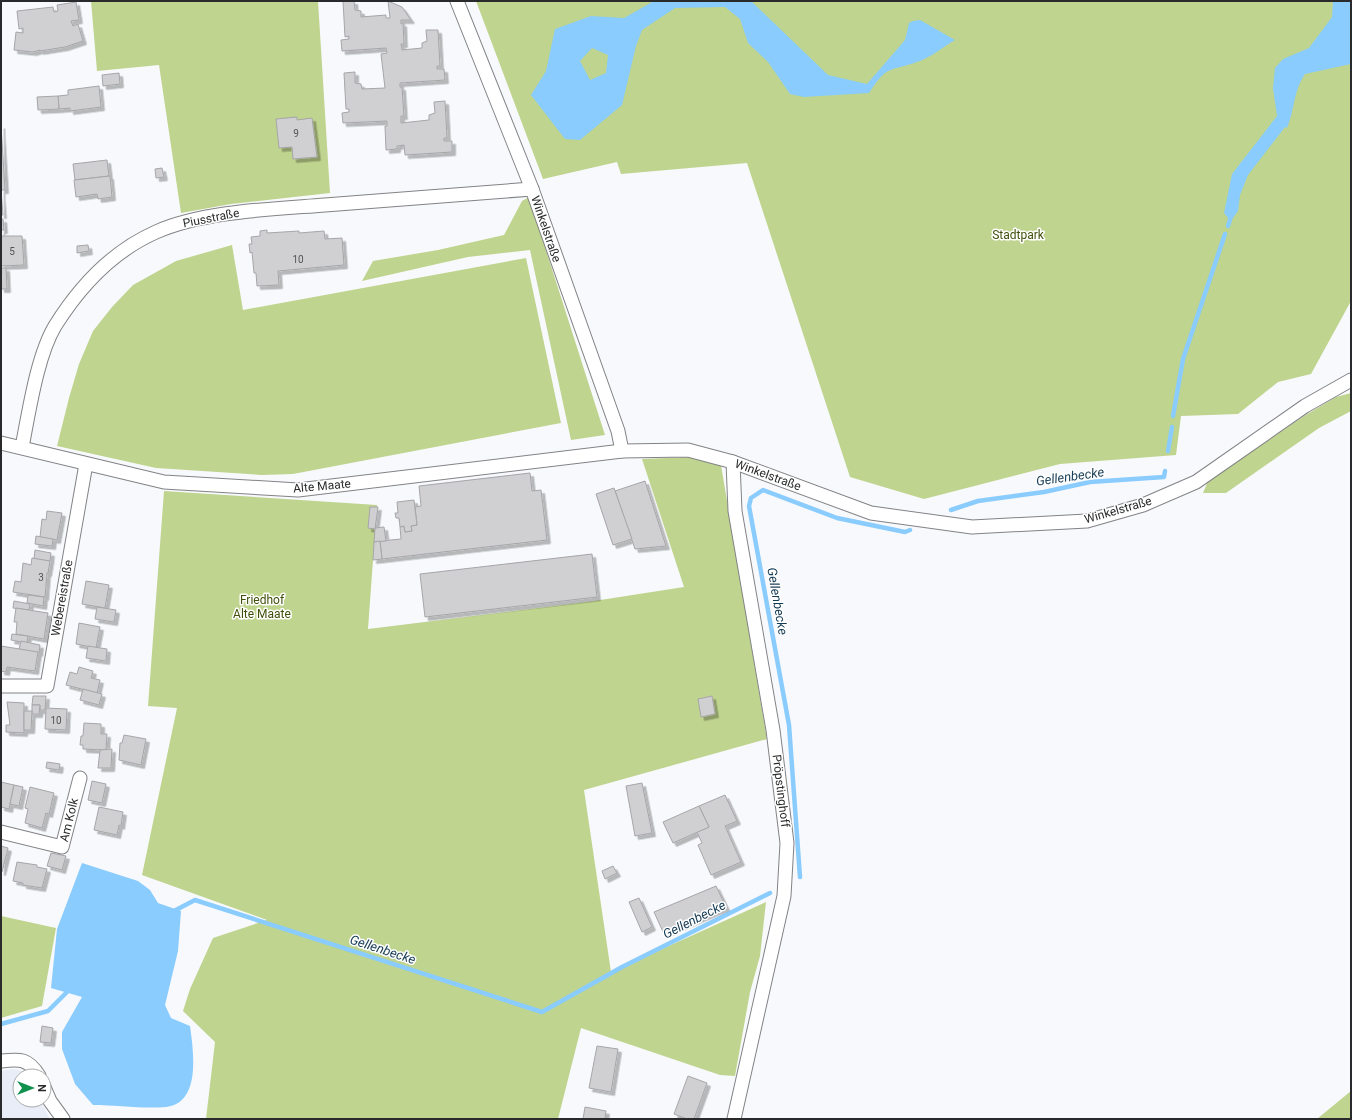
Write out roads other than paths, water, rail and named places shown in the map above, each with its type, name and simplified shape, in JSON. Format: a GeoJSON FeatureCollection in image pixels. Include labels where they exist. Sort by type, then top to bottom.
{"type":"FeatureCollection","features":[{"type":"Feature","properties":{"kind":"street","name":"Winkelstraße"},"geometry":{"type":"LineString","coordinates":[[457,1],[532,189],[618,431],[622,451],[688,450],[733,462],[871,513],[972,527],[1087,521],[1143,505],[1196,482],[1305,406],[1351,380]]}},
{"type":"Feature","properties":{"kind":"street","name":"Piusstraße"},"geometry":{"type":"LineString","coordinates":[[22,447],[37,375],[54,327],[84,286],[103,267],[125,250],[156,232],[185,222],[239,212],[532,189]]}},
{"type":"Feature","properties":{"kind":"street","name":"Alte Maate"},"geometry":{"type":"LineString","coordinates":[[1,443],[164,482],[298,490],[622,451]]}},
{"type":"Feature","properties":{"kind":"street","name":"Pröpstinghoff"},"geometry":{"type":"LineString","coordinates":[[733,462],[735,511],[773,730],[787,843],[784,896],[734,1119]]}},
{"type":"Feature","properties":{"kind":"street","name":"Webereistraße"},"geometry":{"type":"LineString","coordinates":[[1,686],[47,686],[86,464]]}},
{"type":"Feature","properties":{"kind":"street","name":"Am Kolk"},"geometry":{"type":"LineString","coordinates":[[1,832],[62,847],[80,778]]}},
{"type":"Feature","properties":{"kind":"street"},"geometry":{"type":"LineString","coordinates":[[1,1061],[20,1059],[33,1068]]}},
{"type":"Feature","properties":{"kind":"street"},"geometry":{"type":"LineString","coordinates":[[52,1103],[63,1119]]}},
{"type":"Feature","properties":{"kind":"water"},"geometry":{"type":"Polygon","coordinates":[[[654,1],[751,1],[828,75],[867,84],[905,40],[909,23],[913,21],[920,20],[955,40],[922,60],[885,73],[869,93],[804,97],[790,94],[768,62],[748,43],[740,19],[725,7],[675,8],[642,30],[636,46],[622,105],[580,140],[565,139],[531,95],[546,71],[555,29],[591,16],[624,18],[654,1]],[[592,48],[580,61],[590,80],[606,73],[608,55],[592,48]]]}},
{"type":"Feature","properties":{"kind":"water"},"geometry":{"type":"Polygon","coordinates":[[[1333,1],[1351,1],[1351,64],[1305,74],[1298,87],[1292,114],[1287,128],[1285,127],[1248,175],[1240,195],[1238,211],[1233,218],[1229,219],[1224,213],[1232,174],[1277,116],[1273,88],[1275,68],[1283,59],[1309,48],[1332,17],[1333,1]]]}},
{"type":"Feature","properties":{"kind":"water"},"geometry":{"type":"Polygon","coordinates":[[[82,863],[138,881],[150,890],[158,903],[181,911],[178,951],[165,1005],[171,1018],[190,1026],[193,1048],[193,1074],[190,1086],[185,1096],[177,1103],[166,1107],[93,1105],[75,1084],[62,1049],[62,1032],[82,997],[51,988],[57,929],[82,863]]]}},
{"type":"Feature","properties":{"kind":"waterway","name":"Gellenbecke"},"geometry":{"type":"LineString","coordinates":[[1228,226],[1232,213]]}},
{"type":"Feature","properties":{"kind":"waterway","name":"Gellenbecke"},"geometry":{"type":"LineString","coordinates":[[1173,416],[1183,359],[1225,234]]}},
{"type":"Feature","properties":{"kind":"waterway","name":"Gellenbecke"},"geometry":{"type":"LineString","coordinates":[[1168,451],[1172,427]]}},
{"type":"Feature","properties":{"kind":"waterway","name":"Gellenbecke"},"geometry":{"type":"LineString","coordinates":[[951,510],[978,501],[1044,492],[1090,482],[1164,477],[1165,471]]}},
{"type":"Feature","properties":{"kind":"waterway","name":"Gellenbecke"},"geometry":{"type":"LineString","coordinates":[[800,877],[789,725],[749,506],[751,498],[763,490],[837,518],[905,532],[910,530]]}},
{"type":"Feature","properties":{"kind":"waterway","name":"Gellenbecke"},"geometry":{"type":"LineString","coordinates":[[172,912],[195,900],[542,1012],[622,967],[770,893]]}},
{"type":"Feature","properties":{"kind":"waterway","name":"Gellenbecke"},"geometry":{"type":"LineString","coordinates":[[1,1024],[48,1011],[70,989]]}},
{"type":"Feature","properties":{"kind":"park label","name":"Stadtpark"},"geometry":{"type":"Point","coordinates":[1018,235]}},
{"type":"Feature","properties":{"kind":"park label","name":"Friedhof Alte Maate"},"geometry":{"type":"Point","coordinates":[262,607]}}]}
